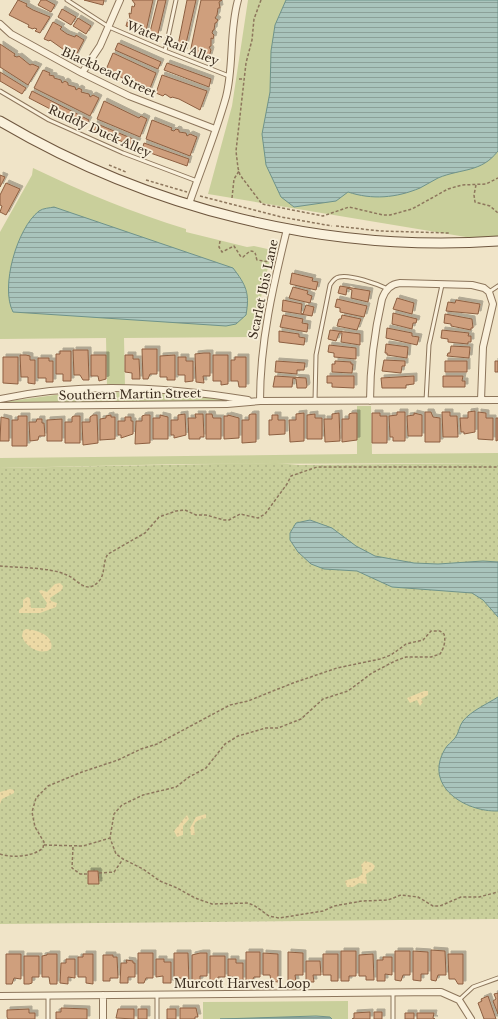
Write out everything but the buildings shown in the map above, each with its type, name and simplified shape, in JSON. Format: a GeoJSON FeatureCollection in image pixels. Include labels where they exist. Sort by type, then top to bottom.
{"type":"FeatureCollection","features":[{"type":"Feature","properties":{"kind":"main road"},"geometry":{"type":"LineString","coordinates":[[0,121],[29,138],[83,164],[132,184],[232,217],[287,229],[378,242],[432,243],[498,241]]}},
{"type":"Feature","properties":{"kind":"street"},"geometry":{"type":"LineString","coordinates":[[82,73],[91,62],[120,0]]}},
{"type":"Feature","properties":{"kind":"street"},"geometry":{"type":"LineString","coordinates":[[189,204],[226,96],[229,76],[231,40],[238,0]]}},
{"type":"Feature","properties":{"kind":"street","name":"Blackbead Street"},"geometry":{"type":"LineString","coordinates":[[0,24],[11,34],[82,73],[129,96],[215,129]]}},
{"type":"Feature","properties":{"kind":"street","name":"Scarlet Ibis Lane"},"geometry":{"type":"LineString","coordinates":[[260,401],[263,340],[269,306],[287,229]]}},
{"type":"Feature","properties":{"kind":"street"},"geometry":{"type":"LineString","coordinates":[[370,401],[369,374],[372,344],[382,299],[388,289],[396,284],[472,284],[484,288],[489,292],[493,304],[483,347],[481,400]]}},
{"type":"Feature","properties":{"kind":"street","name":"Southern Martin Street"},"geometry":{"type":"LineString","coordinates":[[0,399],[63,391],[142,389],[196,392],[260,401]]}},
{"type":"Feature","properties":{"kind":"street","name":"Southern Martin Street"},"geometry":{"type":"LineString","coordinates":[[0,406],[227,404],[260,401],[498,400]]}},
{"type":"Feature","properties":{"kind":"street","name":"Murcott Harvest Loop"},"geometry":{"type":"LineString","coordinates":[[0,996],[441,992],[459,1000]]}},
{"type":"Feature","properties":{"kind":"street"},"geometry":{"type":"LineString","coordinates":[[103,995],[103,1019]]}},
{"type":"Feature","properties":{"kind":"street"},"geometry":{"type":"LineString","coordinates":[[459,1000],[471,1019]]}},
{"type":"Feature","properties":{"kind":"lane","name":"Water Rail Alley"},"geometry":{"type":"LineString","coordinates":[[67,0],[109,26],[165,51],[229,76]]}},
{"type":"Feature","properties":{"kind":"lane"},"geometry":{"type":"LineString","coordinates":[[165,51],[176,0]]}},
{"type":"Feature","properties":{"kind":"lane","name":"Ruddy Duck Alley"},"geometry":{"type":"LineString","coordinates":[[0,91],[49,120],[123,153],[197,181]]}},
{"type":"Feature","properties":{"kind":"lane"},"geometry":{"type":"LineString","coordinates":[[315,401],[316,355],[324,308],[332,281],[340,276],[377,284],[388,289]]}},
{"type":"Feature","properties":{"kind":"lane"},"geometry":{"type":"LineString","coordinates":[[426,401],[429,345],[442,285]]}},
{"type":"Feature","properties":{"kind":"lane"},"geometry":{"type":"LineString","coordinates":[[489,292],[498,286]]}},
{"type":"Feature","properties":{"kind":"lane"},"geometry":{"type":"LineString","coordinates":[[459,1000],[473,987],[498,978]]}},
{"type":"Feature","properties":{"kind":"lane"},"geometry":{"type":"LineString","coordinates":[[393,993],[393,1019]]}},
{"type":"Feature","properties":{"kind":"lane"},"geometry":{"type":"LineString","coordinates":[[157,994],[158,1019]]}},
{"type":"Feature","properties":{"kind":"lane"},"geometry":{"type":"LineString","coordinates":[[48,996],[48,1019]]}},
{"type":"Feature","properties":{"kind":"path"},"geometry":{"type":"LineString","coordinates":[[261,0],[254,19],[251,48],[246,63],[243,103],[236,151],[239,171],[262,204],[323,216],[349,207],[383,215],[398,213],[419,206],[448,189],[462,185],[486,184],[498,178]]}},
{"type":"Feature","properties":{"kind":"path"},"geometry":{"type":"LineString","coordinates":[[239,79],[244,79]]}},
{"type":"Feature","properties":{"kind":"path"},"geometry":{"type":"LineString","coordinates":[[107,164],[127,173]]}},
{"type":"Feature","properties":{"kind":"path"},"geometry":{"type":"LineString","coordinates":[[232,198],[234,179],[239,171]]}},
{"type":"Feature","properties":{"kind":"path"},"geometry":{"type":"LineString","coordinates":[[140,178],[186,192]]}},
{"type":"Feature","properties":{"kind":"path"},"geometry":{"type":"LineString","coordinates":[[476,185],[474,195],[475,202],[490,206],[498,213]]}},
{"type":"Feature","properties":{"kind":"path"},"geometry":{"type":"LineString","coordinates":[[200,196],[273,216],[334,226],[380,231],[456,233]]}},
{"type":"Feature","properties":{"kind":"path"},"geometry":{"type":"LineString","coordinates":[[220,241],[219,247],[222,252],[234,246],[243,257],[250,251],[253,251],[258,260],[270,262]]}},
{"type":"Feature","properties":{"kind":"path"},"geometry":{"type":"LineString","coordinates":[[0,566],[42,569],[67,574],[83,587],[89,587],[99,582],[102,576],[105,558],[108,554],[145,533],[163,514],[180,510],[196,515],[229,520],[240,514],[258,518],[269,509],[283,491],[291,476],[317,467],[498,467]]}},
{"type":"Feature","properties":{"kind":"path"},"geometry":{"type":"LineString","coordinates":[[0,854],[16,856],[41,850],[44,845],[42,837],[34,827],[32,812],[36,798],[48,786],[157,744],[230,705],[248,701],[293,683],[337,668],[380,659],[391,655],[406,644],[423,640],[432,631],[440,631],[444,634],[444,644],[440,654],[431,657],[406,657],[385,665],[348,692],[323,699],[301,719],[278,728],[266,728],[238,736],[225,744],[206,768],[189,777],[176,787],[144,794],[122,805],[114,814],[110,838],[116,854],[123,859],[160,881],[177,888],[202,902],[218,904],[248,903],[255,906],[268,916],[279,918],[323,911],[343,904],[388,900],[402,895],[418,897],[433,906],[440,906],[461,898],[479,897],[498,892]]}},
{"type":"Feature","properties":{"kind":"path"},"geometry":{"type":"LineString","coordinates":[[44,845],[55,844],[73,847],[89,845],[110,838]]}},
{"type":"Feature","properties":{"kind":"path"},"geometry":{"type":"LineString","coordinates":[[73,847],[72,868],[80,874],[88,874]]}},
{"type":"Feature","properties":{"kind":"path"},"geometry":{"type":"LineString","coordinates":[[99,873],[114,872],[123,859]]}},
{"type":"Feature","properties":{"kind":"green space"},"geometry":{"type":"Polygon","coordinates":[[[248,0],[498,0],[498,237],[472,238],[208,194],[232,106],[248,0]]]}},
{"type":"Feature","properties":{"kind":"green space"},"geometry":{"type":"Polygon","coordinates":[[[33,168],[108,202],[186,229],[186,232],[247,247],[254,246],[272,250],[259,306],[255,337],[124,338],[125,386],[107,386],[106,338],[0,339],[0,232],[32,175],[33,168]]]}},
{"type":"Feature","properties":{"kind":"green space"},"geometry":{"type":"Polygon","coordinates":[[[125,392],[184,394],[228,400],[3,402],[55,395],[125,392]]]}},
{"type":"Feature","properties":{"kind":"green space"},"geometry":{"type":"Polygon","coordinates":[[[357,406],[371,406],[372,454],[498,453],[498,463],[184,464],[0,468],[0,458],[357,454],[357,406]]]}},
{"type":"Feature","properties":{"kind":"green space"},"geometry":{"type":"Polygon","coordinates":[[[276,463],[299,465],[498,463],[498,919],[0,924],[0,468],[276,463]]]}},
{"type":"Feature","properties":{"kind":"green space"},"geometry":{"type":"Polygon","coordinates":[[[348,1001],[348,1019],[203,1019],[203,1002],[348,1001]]]}},
{"type":"Feature","properties":{"kind":"sand"},"geometry":{"type":"Polygon","coordinates":[[[60,583],[63,586],[62,590],[50,598],[51,601],[57,603],[56,607],[40,613],[19,613],[19,610],[23,607],[23,600],[27,597],[30,598],[31,608],[45,608],[47,603],[39,591],[41,590],[47,592],[55,584],[60,583]]]}},
{"type":"Feature","properties":{"kind":"sand"},"geometry":{"type":"Polygon","coordinates":[[[26,629],[44,634],[50,640],[51,649],[47,651],[38,651],[26,644],[22,636],[23,631],[26,629]]]}},
{"type":"Feature","properties":{"kind":"sand"},"geometry":{"type":"Polygon","coordinates":[[[424,691],[428,691],[428,695],[421,699],[423,702],[420,706],[417,700],[410,703],[407,698],[424,691]]]}},
{"type":"Feature","properties":{"kind":"sand"},"geometry":{"type":"Polygon","coordinates":[[[10,789],[14,790],[14,793],[2,799],[0,804],[0,792],[10,789]]]}},
{"type":"Feature","properties":{"kind":"sand"},"geometry":{"type":"Polygon","coordinates":[[[206,814],[206,818],[195,823],[195,835],[191,835],[190,828],[196,817],[206,814]]]}},
{"type":"Feature","properties":{"kind":"sand"},"geometry":{"type":"Polygon","coordinates":[[[187,815],[189,819],[183,826],[183,835],[177,837],[174,831],[187,815]]]}},
{"type":"Feature","properties":{"kind":"sand"},"geometry":{"type":"Polygon","coordinates":[[[365,861],[372,863],[375,866],[373,870],[366,874],[367,884],[359,883],[353,887],[347,887],[345,881],[360,876],[362,873],[361,865],[365,861]]]}},
{"type":"Feature","properties":{"kind":"water"},"geometry":{"type":"Polygon","coordinates":[[[286,0],[498,0],[498,151],[492,158],[478,167],[438,178],[420,188],[402,194],[375,197],[357,195],[348,192],[336,201],[294,207],[281,197],[266,165],[262,134],[270,92],[271,51],[275,25],[286,0]]]}},
{"type":"Feature","properties":{"kind":"water"},"geometry":{"type":"Polygon","coordinates":[[[54,207],[233,268],[241,279],[246,290],[246,315],[236,324],[226,326],[13,312],[9,301],[8,288],[13,258],[18,244],[31,219],[39,211],[54,207]]]}},
{"type":"Feature","properties":{"kind":"water"},"geometry":{"type":"Polygon","coordinates":[[[310,520],[332,528],[356,546],[375,556],[414,563],[438,564],[483,561],[498,562],[498,617],[483,600],[472,593],[392,587],[357,571],[324,569],[311,564],[298,552],[290,540],[290,533],[296,523],[310,520]]]}},
{"type":"Feature","properties":{"kind":"water"},"geometry":{"type":"Polygon","coordinates":[[[498,697],[498,811],[485,810],[461,802],[443,785],[439,774],[440,762],[445,749],[456,736],[466,717],[498,697]]]}},
{"type":"Feature","properties":{"kind":"water"},"geometry":{"type":"Polygon","coordinates":[[[316,1016],[330,1017],[332,1019],[220,1019],[316,1016]]]}}]}
